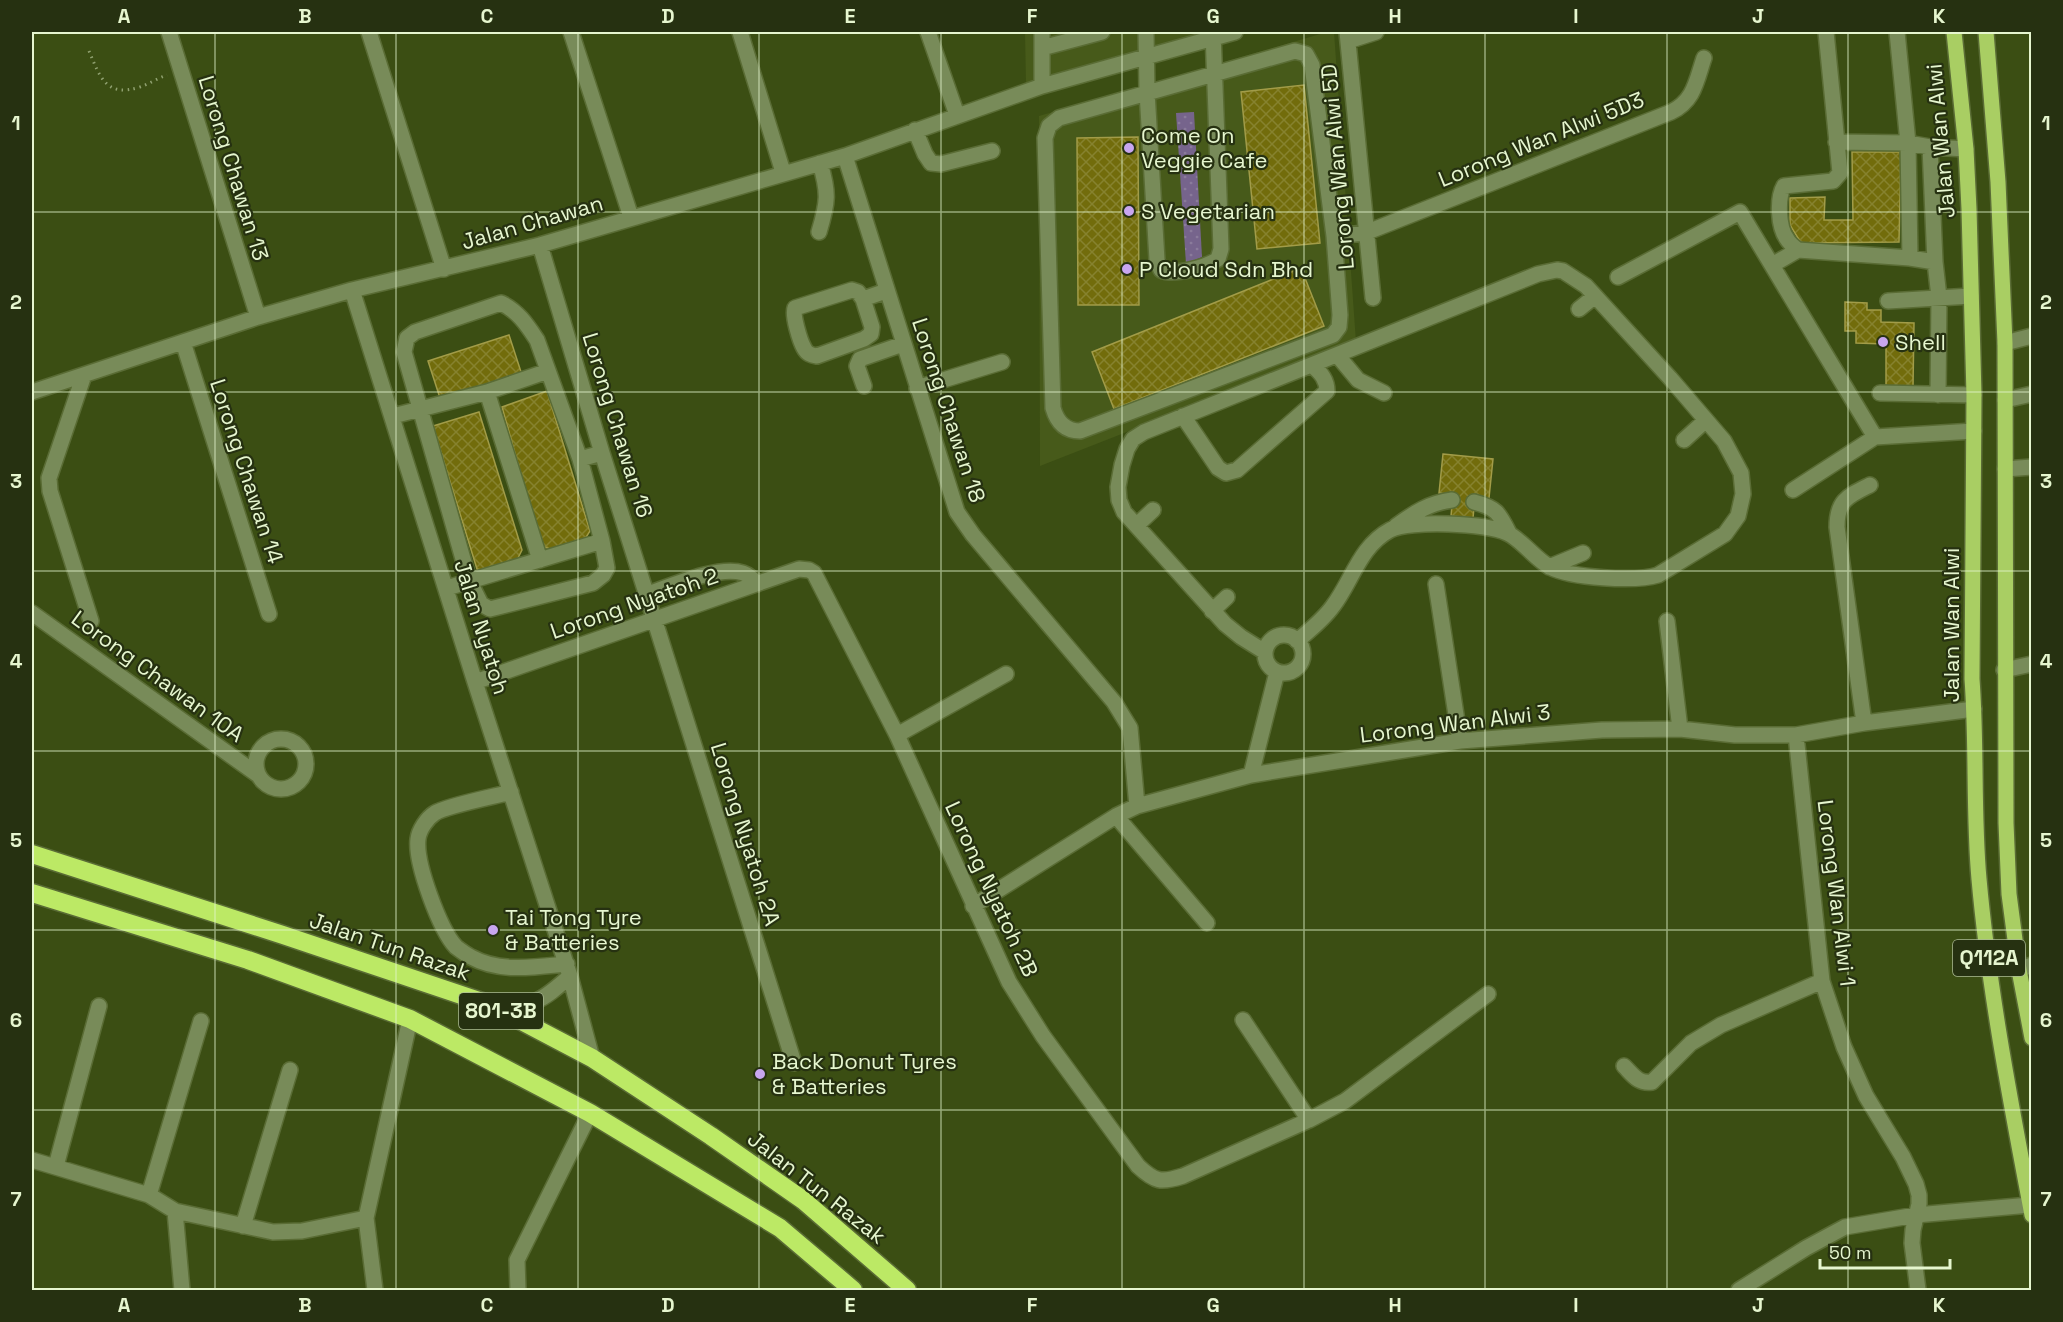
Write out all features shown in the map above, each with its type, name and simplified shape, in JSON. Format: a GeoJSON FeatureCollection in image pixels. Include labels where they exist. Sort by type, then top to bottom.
{"type":"FeatureCollection","features":[{"type":"Feature","properties":{"kind":"highway","name":"Jalan Tun Razak"},"geometry":{"type":"LineString","coordinates":[[32,854],[491,1005],[592,1058],[711,1136],[803,1200],[908,1290]]}},
{"type":"Feature","properties":{"kind":"highway"},"geometry":{"type":"LineString","coordinates":[[32,893],[248,960],[410,1019],[590,1113],[780,1228],[853,1290]]}},
{"type":"Feature","properties":{"kind":"main road","name":"Jalan Wan Alwi"},"geometry":{"type":"LineString","coordinates":[[1954,32],[1966,149],[1969,209],[1974,395],[1972,679],[1979,877],[1997,1013],[2031,1210]]}},
{"type":"Feature","properties":{"kind":"main road"},"geometry":{"type":"LineString","coordinates":[[1986,32],[1998,182],[2005,343],[2004,670],[2009,894],[2025,967],[2031,1038]]}},
{"type":"Feature","properties":{"kind":"street","name":"Lorong Chawan 13"},"geometry":{"type":"LineString","coordinates":[[169,32],[258,317]]}},
{"type":"Feature","properties":{"kind":"street"},"geometry":{"type":"LineString","coordinates":[[369,32],[444,269]]}},
{"type":"Feature","properties":{"kind":"street"},"geometry":{"type":"LineString","coordinates":[[571,32],[631,218]]}},
{"type":"Feature","properties":{"kind":"street"},"geometry":{"type":"LineString","coordinates":[[740,32],[783,172]]}},
{"type":"Feature","properties":{"kind":"street"},"geometry":{"type":"LineString","coordinates":[[928,32],[957,115]]}},
{"type":"Feature","properties":{"kind":"street"},"geometry":{"type":"LineString","coordinates":[[1042,32],[1042,86]]}},
{"type":"Feature","properties":{"kind":"street"},"geometry":{"type":"LineString","coordinates":[[1042,48],[1102,32]]}},
{"type":"Feature","properties":{"kind":"street"},"geometry":{"type":"LineString","coordinates":[[1146,32],[1147,92],[1157,260],[1161,270],[1169,274],[1211,264],[1218,259],[1221,249],[1213,34]]}},
{"type":"Feature","properties":{"kind":"street","name":"Jalan Chawan"},"geometry":{"type":"LineString","coordinates":[[32,392],[258,317],[352,290],[540,245],[783,172],[845,156],[1042,86],[1213,34],[1235,32]]}},
{"type":"Feature","properties":{"kind":"street"},"geometry":{"type":"LineString","coordinates":[[1347,36],[1376,32]]}},
{"type":"Feature","properties":{"kind":"street"},"geometry":{"type":"LineString","coordinates":[[1798,250],[1787,239],[1781,226],[1782,189],[1788,184],[1828,181],[1837,178],[1840,173],[1826,32]]}},
{"type":"Feature","properties":{"kind":"street"},"geometry":{"type":"LineString","coordinates":[[1897,32],[1908,142],[1910,258]]}},
{"type":"Feature","properties":{"kind":"street","name":"Lorong Wan Alwi 5D"},"geometry":{"type":"LineString","coordinates":[[1347,36],[1372,298]]}},
{"type":"Feature","properties":{"kind":"street"},"geometry":{"type":"LineString","coordinates":[[1295,51],[1306,54],[1312,66],[1334,236],[1339,327],[1333,335],[1080,431],[1069,430],[1061,424],[1053,408],[1044,138],[1053,121],[1059,118],[1147,92],[1295,51]]}},
{"type":"Feature","properties":{"kind":"street","name":"Lorong Wan Alwi 5D3"},"geometry":{"type":"LineString","coordinates":[[1334,236],[1365,233],[1682,107],[1689,99],[1704,58]]}},
{"type":"Feature","properties":{"kind":"street"},"geometry":{"type":"LineString","coordinates":[[915,130],[931,163],[941,164],[992,151]]}},
{"type":"Feature","properties":{"kind":"street"},"geometry":{"type":"LineString","coordinates":[[1836,141],[1908,142],[1930,147],[1966,149]]}},
{"type":"Feature","properties":{"kind":"street"},"geometry":{"type":"LineString","coordinates":[[1930,147],[1935,262],[1939,297],[1938,395]]}},
{"type":"Feature","properties":{"kind":"street","name":"Lorong Chawan 18"},"geometry":{"type":"LineString","coordinates":[[845,156],[957,512],[973,535],[1114,702],[1130,728],[1137,806]]}},
{"type":"Feature","properties":{"kind":"street"},"geometry":{"type":"LineString","coordinates":[[819,232],[827,208],[827,186],[820,163]]}},
{"type":"Feature","properties":{"kind":"street"},"geometry":{"type":"LineString","coordinates":[[1618,277],[1740,212],[1875,437]]}},
{"type":"Feature","properties":{"kind":"street","name":"Lorong Chawan 16"},"geometry":{"type":"LineString","coordinates":[[540,245],[602,453],[656,619]]}},
{"type":"Feature","properties":{"kind":"street"},"geometry":{"type":"LineString","coordinates":[[1772,265],[1798,250],[1910,258],[1935,262]]}},
{"type":"Feature","properties":{"kind":"street"},"geometry":{"type":"LineString","coordinates":[[1265,652],[1232,630],[1212,611],[1124,512],[1119,500],[1118,487],[1127,449],[1133,440],[1144,432],[1183,416],[1547,271],[1557,270],[1570,274],[1595,296],[1724,441],[1741,473],[1743,483],[1742,505],[1732,526],[1725,534],[1658,575],[1633,580],[1566,572],[1549,567],[1509,533],[1499,513],[1489,506],[1474,502]]}},
{"type":"Feature","properties":{"kind":"street","name":"Jalan Nyatoh"},"geometry":{"type":"LineString","coordinates":[[352,290],[568,970],[592,1058]]}},
{"type":"Feature","properties":{"kind":"street"},"geometry":{"type":"LineString","coordinates":[[852,290],[858,292],[863,299],[872,327],[871,334],[864,339],[817,356],[809,355],[804,349],[794,314],[795,308],[852,290]]}},
{"type":"Feature","properties":{"kind":"street"},"geometry":{"type":"LineString","coordinates":[[863,299],[886,291]]}},
{"type":"Feature","properties":{"kind":"street"},"geometry":{"type":"LineString","coordinates":[[1579,309],[1595,296]]}},
{"type":"Feature","properties":{"kind":"street"},"geometry":{"type":"LineString","coordinates":[[1888,301],[1971,296]]}},
{"type":"Feature","properties":{"kind":"street"},"geometry":{"type":"LineString","coordinates":[[501,303],[518,314],[537,340],[580,459],[602,541],[607,568],[603,575],[592,583],[490,609],[481,604],[469,580],[420,408],[404,352],[407,339],[415,332],[501,303]]}},
{"type":"Feature","properties":{"kind":"street"},"geometry":{"type":"LineString","coordinates":[[2005,343],[2031,336]]}},
{"type":"Feature","properties":{"kind":"street","name":"Lorong Chawan 14"},"geometry":{"type":"LineString","coordinates":[[183,342],[269,614]]}},
{"type":"Feature","properties":{"kind":"street"},"geometry":{"type":"LineString","coordinates":[[864,386],[857,366],[860,359],[903,344]]}},
{"type":"Feature","properties":{"kind":"street"},"geometry":{"type":"LineString","coordinates":[[1338,356],[1358,380],[1384,393]]}},
{"type":"Feature","properties":{"kind":"street"},"geometry":{"type":"LineString","coordinates":[[917,388],[1002,362]]}},
{"type":"Feature","properties":{"kind":"street"},"geometry":{"type":"LineString","coordinates":[[1183,416],[1218,468],[1226,473],[1237,470],[1327,391],[1322,374],[1313,366]]}},
{"type":"Feature","properties":{"kind":"street"},"geometry":{"type":"LineString","coordinates":[[393,416],[487,392],[548,371]]}},
{"type":"Feature","properties":{"kind":"street"},"geometry":{"type":"LineString","coordinates":[[84,375],[50,478],[50,491],[91,621]]}},
{"type":"Feature","properties":{"kind":"street"},"geometry":{"type":"LineString","coordinates":[[487,392],[540,560]]}},
{"type":"Feature","properties":{"kind":"street"},"geometry":{"type":"LineString","coordinates":[[1880,393],[1974,395]]}},
{"type":"Feature","properties":{"kind":"street"},"geometry":{"type":"LineString","coordinates":[[2005,400],[2031,394]]}},
{"type":"Feature","properties":{"kind":"street"},"geometry":{"type":"LineString","coordinates":[[1684,440],[1706,420]]}},
{"type":"Feature","properties":{"kind":"street"},"geometry":{"type":"LineString","coordinates":[[1793,490],[1875,437],[1974,431]]}},
{"type":"Feature","properties":{"kind":"street"},"geometry":{"type":"LineString","coordinates":[[580,459],[602,453]]}},
{"type":"Feature","properties":{"kind":"street"},"geometry":{"type":"LineString","coordinates":[[2005,469],[2031,467]]}},
{"type":"Feature","properties":{"kind":"street"},"geometry":{"type":"LineString","coordinates":[[1864,723],[1837,513],[1841,503],[1870,485]]}},
{"type":"Feature","properties":{"kind":"street"},"geometry":{"type":"LineString","coordinates":[[1297,641],[1333,607],[1365,551],[1425,506],[1452,501]]}},
{"type":"Feature","properties":{"kind":"street"},"geometry":{"type":"LineString","coordinates":[[1137,525],[1153,510]]}},
{"type":"Feature","properties":{"kind":"street"},"geometry":{"type":"LineString","coordinates":[[1391,530],[1422,524],[1440,524],[1486,528],[1509,533]]}},
{"type":"Feature","properties":{"kind":"street"},"geometry":{"type":"LineString","coordinates":[[447,588],[602,541]]}},
{"type":"Feature","properties":{"kind":"street"},"geometry":{"type":"LineString","coordinates":[[1549,567],[1582,553]]}},
{"type":"Feature","properties":{"kind":"street","name":"Lorong Nyatoh 2"},"geometry":{"type":"LineString","coordinates":[[475,682],[799,569],[809,570]]}},
{"type":"Feature","properties":{"kind":"street","name":"Lorong Nyatoh 2B"},"geometry":{"type":"LineString","coordinates":[[809,570],[814,573],[897,735],[1015,991],[1044,1036],[1138,1166],[1151,1178],[1166,1181],[1183,1176],[1345,1101],[1488,994]]}},
{"type":"Feature","properties":{"kind":"street"},"geometry":{"type":"LineString","coordinates":[[648,594],[720,572],[740,572],[750,576],[757,584]]}},
{"type":"Feature","properties":{"kind":"street"},"geometry":{"type":"LineString","coordinates":[[1436,584],[1460,741]]}},
{"type":"Feature","properties":{"kind":"street"},"geometry":{"type":"LineString","coordinates":[[1212,611],[1227,597]]}},
{"type":"Feature","properties":{"kind":"street","name":"Lorong Chawan 10A"},"geometry":{"type":"LineString","coordinates":[[32,614],[258,775]]}},
{"type":"Feature","properties":{"kind":"street","name":"Lorong Nyatoh 2A"},"geometry":{"type":"LineString","coordinates":[[656,619],[794,1063]]}},
{"type":"Feature","properties":{"kind":"street"},"geometry":{"type":"LineString","coordinates":[[1667,621],[1680,729]]}},
{"type":"Feature","properties":{"kind":"street"},"geometry":{"type":"LineString","coordinates":[[1290,637],[1297,641],[1302,649],[1302,657],[1299,665],[1293,671],[1277,672],[1270,667],[1265,652],[1268,644],[1274,638],[1290,637]]}},
{"type":"Feature","properties":{"kind":"street"},"geometry":{"type":"LineString","coordinates":[[2004,670],[2031,664]]}},
{"type":"Feature","properties":{"kind":"street"},"geometry":{"type":"LineString","coordinates":[[1251,775],[1277,672]]}},
{"type":"Feature","properties":{"kind":"street"},"geometry":{"type":"LineString","coordinates":[[897,735],[1006,674]]}},
{"type":"Feature","properties":{"kind":"street","name":"Lorong Wan Alwi 3"},"geometry":{"type":"LineString","coordinates":[[974,906],[1116,816],[1137,806],[1251,775],[1460,741],[1602,730],[1680,729],[1735,735],[1796,735],[1864,723],[1974,709]]}},
{"type":"Feature","properties":{"kind":"street","name":"Lorong Wan Alwi 1"},"geometry":{"type":"LineString","coordinates":[[1796,735],[1821,981],[1844,1047],[1866,1096],[1903,1157],[1916,1184],[1919,1195],[1912,1243],[1918,1290]]}},
{"type":"Feature","properties":{"kind":"street"},"geometry":{"type":"LineString","coordinates":[[491,1005],[517,1007],[534,1003],[557,988],[568,970],[495,966],[472,958],[456,946],[440,923],[422,870],[418,839],[424,824],[436,812],[511,792]]}},
{"type":"Feature","properties":{"kind":"street"},"geometry":{"type":"LineString","coordinates":[[1116,816],[1207,923]]}},
{"type":"Feature","properties":{"kind":"street"},"geometry":{"type":"LineString","coordinates":[[1624,1066],[1638,1080],[1645,1083],[1652,1082],[1691,1043],[1720,1025],[1821,981]]}},
{"type":"Feature","properties":{"kind":"street"},"geometry":{"type":"LineString","coordinates":[[56,1166],[99,1006]]}},
{"type":"Feature","properties":{"kind":"street"},"geometry":{"type":"LineString","coordinates":[[375,1290],[366,1218],[410,1019]]}},
{"type":"Feature","properties":{"kind":"street"},"geometry":{"type":"LineString","coordinates":[[1243,1020],[1310,1119]]}},
{"type":"Feature","properties":{"kind":"street"},"geometry":{"type":"LineString","coordinates":[[149,1195],[201,1021]]}},
{"type":"Feature","properties":{"kind":"street"},"geometry":{"type":"LineString","coordinates":[[243,1226],[290,1070]]}},
{"type":"Feature","properties":{"kind":"street"},"geometry":{"type":"LineString","coordinates":[[518,1290],[519,1252],[590,1113]]}},
{"type":"Feature","properties":{"kind":"street"},"geometry":{"type":"LineString","coordinates":[[32,1160],[149,1195],[175,1211],[273,1232],[302,1231],[366,1218]]}},
{"type":"Feature","properties":{"kind":"street"},"geometry":{"type":"LineString","coordinates":[[1739,1290],[1806,1248],[1845,1227],[1916,1215],[2031,1210]]}},
{"type":"Feature","properties":{"kind":"street"},"geometry":{"type":"LineString","coordinates":[[175,1211],[182,1290]]}},
{"type":"Feature","properties":{"kind":"path"},"geometry":{"type":"LineString","coordinates":[[89,51],[102,80],[113,89],[141,87],[157,78],[180,71]]}},
{"type":"Feature","properties":{"kind":"shaded area"},"geometry":{"type":"Polygon","coordinates":[[[1025,32],[1211,32],[1026,84],[1025,32]]]}},
{"type":"Feature","properties":{"kind":"shaded area"},"geometry":{"type":"Polygon","coordinates":[[[1327,32],[1334,32],[1356,342],[1040,466],[1039,116],[1327,32]]]}},
{"type":"Feature","properties":{"kind":"shaded area"},"geometry":{"type":"Polygon","coordinates":[[[1194,112],[1202,257],[1186,264],[1176,113],[1194,112]]]}},
{"type":"Feature","properties":{"kind":"building"},"geometry":{"type":"Polygon","coordinates":[[[1304,85],[1320,243],[1257,249],[1241,92],[1304,85]]]}},
{"type":"Feature","properties":{"kind":"building"},"geometry":{"type":"Polygon","coordinates":[[[1138,137],[1139,305],[1078,305],[1077,138],[1138,137]]]}},
{"type":"Feature","properties":{"kind":"building"},"geometry":{"type":"Polygon","coordinates":[[[1852,152],[1901,152],[1899,242],[1801,243],[1790,225],[1790,198],[1825,197],[1824,220],[1853,220],[1852,152]]]}},
{"type":"Feature","properties":{"kind":"building"},"geometry":{"type":"Polygon","coordinates":[[[1301,268],[1324,326],[1114,409],[1092,352],[1301,268]]]}},
{"type":"Feature","properties":{"kind":"building"},"geometry":{"type":"Polygon","coordinates":[[[1845,302],[1867,303],[1867,310],[1881,310],[1881,322],[1914,323],[1913,387],[1886,387],[1886,344],[1856,343],[1856,331],[1845,331],[1845,302]]]}},
{"type":"Feature","properties":{"kind":"building"},"geometry":{"type":"Polygon","coordinates":[[[509,335],[522,375],[441,401],[428,361],[509,335]]]}},
{"type":"Feature","properties":{"kind":"building"},"geometry":{"type":"Polygon","coordinates":[[[547,391],[590,531],[585,539],[553,550],[541,546],[502,407],[547,391]]]}},
{"type":"Feature","properties":{"kind":"building"},"geometry":{"type":"Polygon","coordinates":[[[479,412],[522,550],[517,560],[486,571],[477,569],[433,426],[479,412]]]}},
{"type":"Feature","properties":{"kind":"building"},"geometry":{"type":"Polygon","coordinates":[[[1443,454],[1493,459],[1489,498],[1475,497],[1473,518],[1451,516],[1453,495],[1439,493],[1443,454]]]}},
{"type":"Feature","properties":{"kind":"place","name":"Come On Veggie Cafe"},"geometry":{"type":"Point","coordinates":[1129,148]}},
{"type":"Feature","properties":{"kind":"place","name":"S Vegetarian"},"geometry":{"type":"Point","coordinates":[1129,211]}},
{"type":"Feature","properties":{"kind":"place","name":"P Cloud Sdn Bhd"},"geometry":{"type":"Point","coordinates":[1127,269]}},
{"type":"Feature","properties":{"kind":"place","name":"Shell"},"geometry":{"type":"Point","coordinates":[1883,342]}},
{"type":"Feature","properties":{"kind":"place","name":"Tai Tong Tyre & Batteries"},"geometry":{"type":"Point","coordinates":[493,930]}},
{"type":"Feature","properties":{"kind":"place","name":"Back Donut Tyres & Batteries"},"geometry":{"type":"Point","coordinates":[760,1074]}}]}
